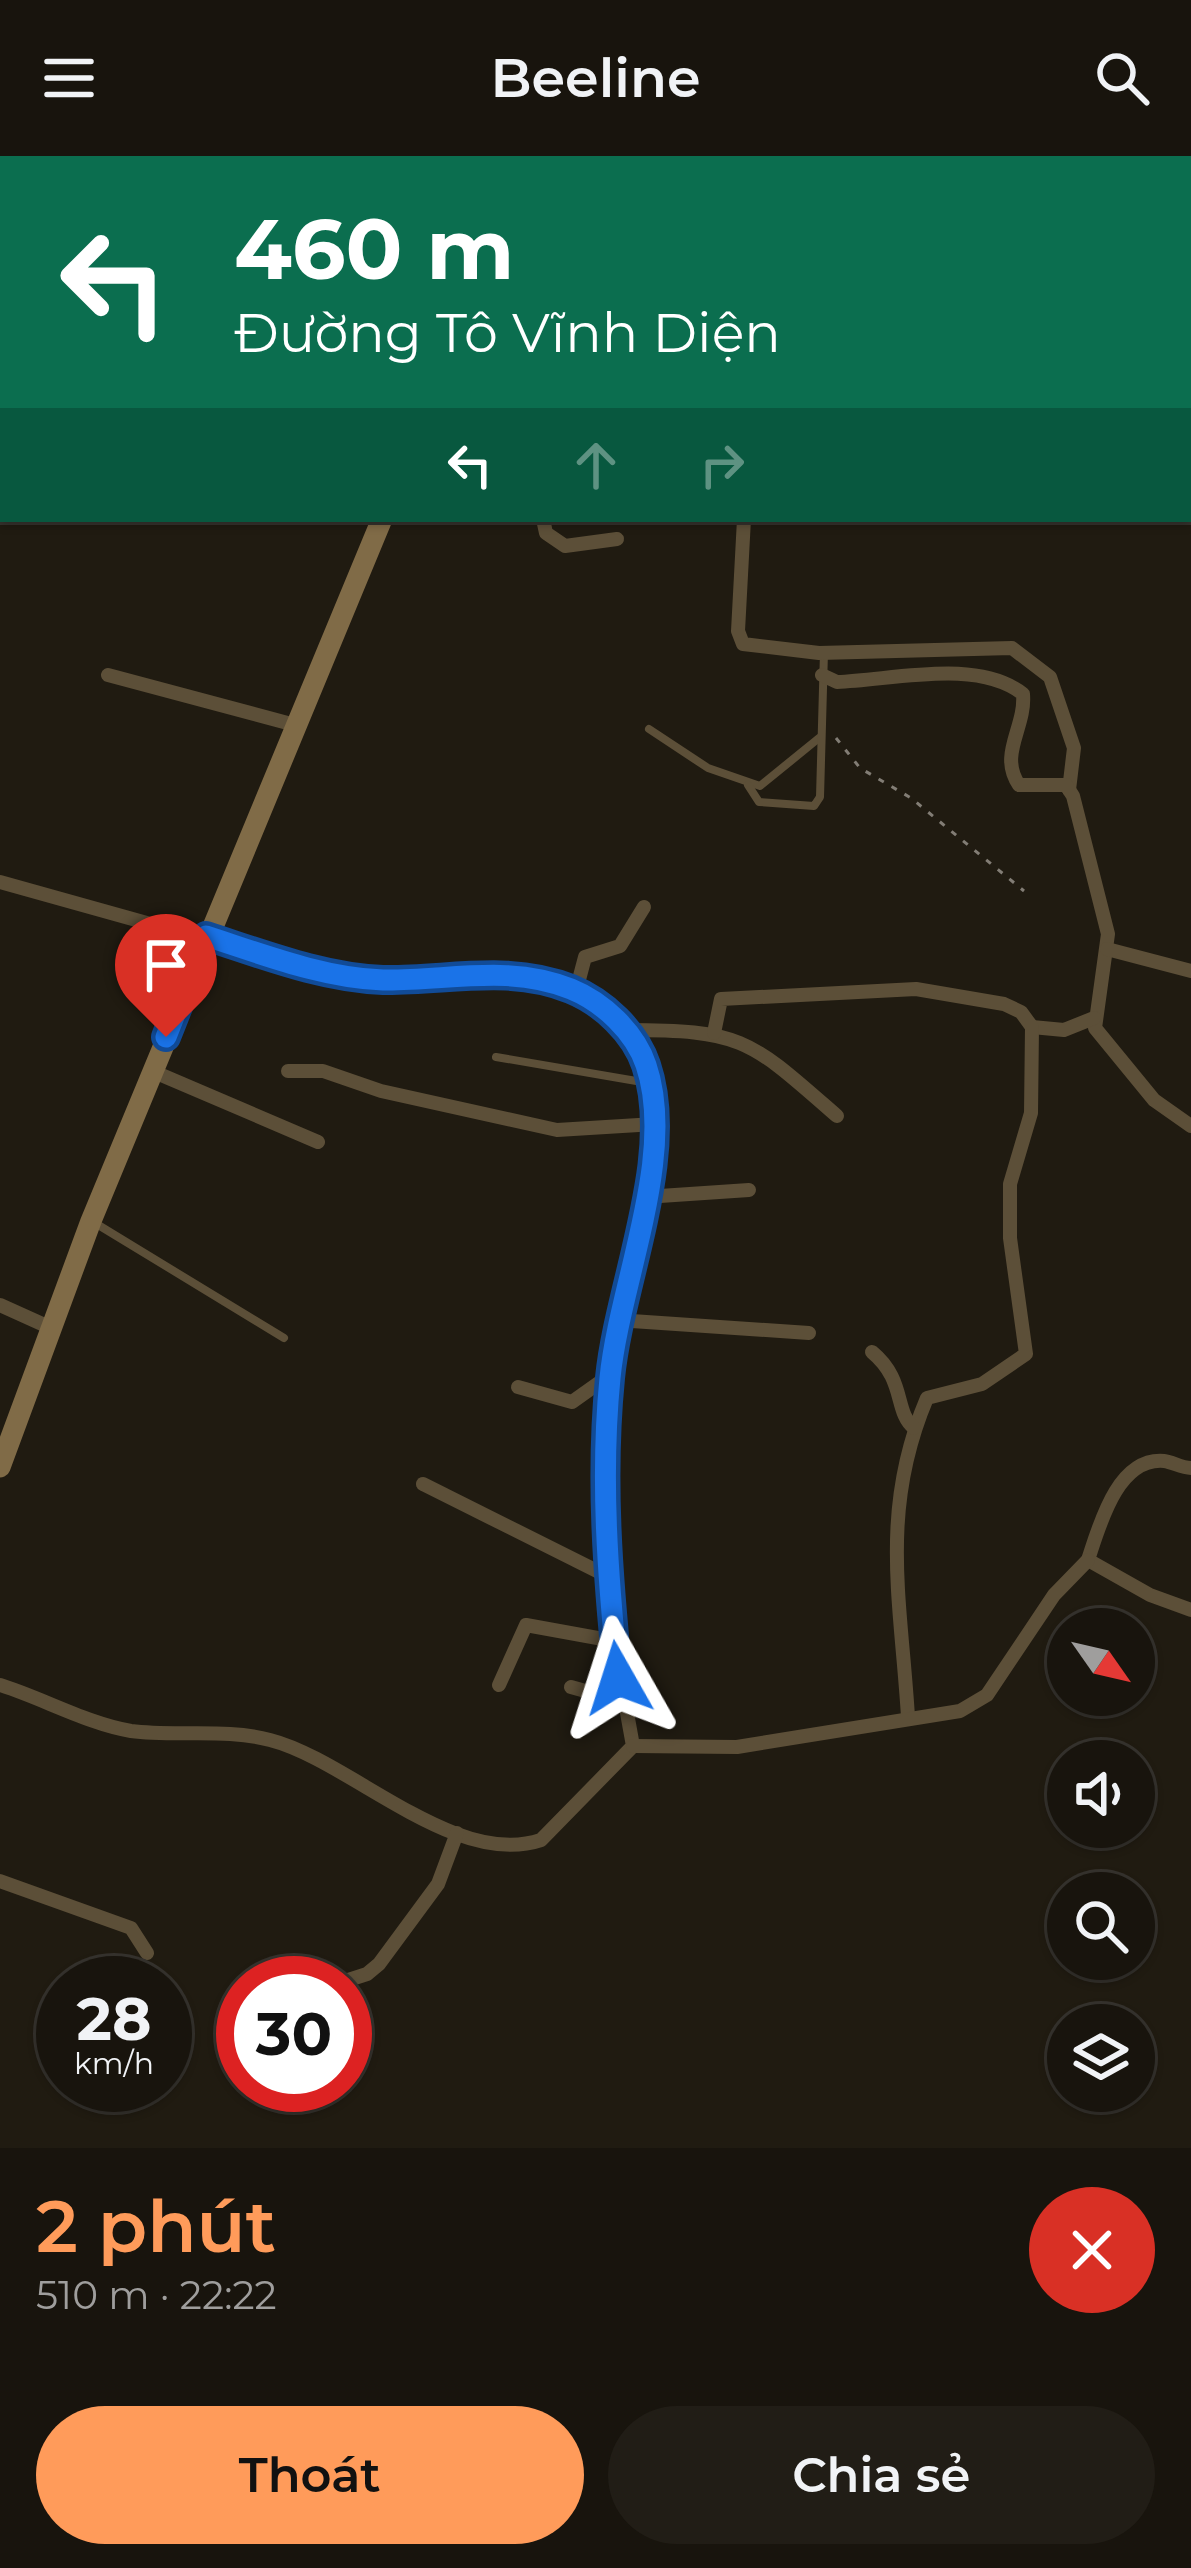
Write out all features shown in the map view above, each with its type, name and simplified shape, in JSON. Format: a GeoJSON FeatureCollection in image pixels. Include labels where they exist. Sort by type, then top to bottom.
{"type":"FeatureCollection","features":[{"type":"Feature","properties":{"kind":"main road"},"geometry":{"type":"LineString","coordinates":[[0,1467],[206,936],[381,522]]}},
{"type":"Feature","properties":{"kind":"street"},"geometry":{"type":"LineString","coordinates":[[543,522],[546,533],[565,546],[616,539]]}},
{"type":"Feature","properties":{"kind":"street"},"geometry":{"type":"LineString","coordinates":[[745,522],[738,613],[743,644],[824,652],[1012,648],[1030,657],[1050,677],[1074,748],[1069,790]]}},
{"type":"Feature","properties":{"kind":"street"},"geometry":{"type":"LineString","coordinates":[[108,675],[296,724]]}},
{"type":"Feature","properties":{"kind":"street"},"geometry":{"type":"LineString","coordinates":[[822,675],[838,682],[945,675],[1004,679],[1023,694],[1025,717],[1009,753],[1011,773],[1019,785],[1066,785],[1108,934],[1106,982],[1095,1028],[1154,1100],[1191,1126]]}},
{"type":"Feature","properties":{"kind":"street"},"geometry":{"type":"LineString","coordinates":[[0,882],[294,964],[380,980],[525,974],[576,991],[626,1030],[646,1063],[655,1124],[645,1197],[616,1320],[603,1457],[614,1640],[633,1746]]}},
{"type":"Feature","properties":{"kind":"street"},"geometry":{"type":"LineString","coordinates":[[576,991],[585,957],[620,946],[644,907]]}},
{"type":"Feature","properties":{"kind":"street"},"geometry":{"type":"LineString","coordinates":[[1107,950],[1191,971]]}},
{"type":"Feature","properties":{"kind":"street"},"geometry":{"type":"LineString","coordinates":[[713,1033],[721,999],[916,989],[1004,1004],[1021,1012],[1032,1027],[1031,1112],[1010,1184],[1010,1238],[1026,1354],[982,1384],[927,1398],[914,1428],[893,1548],[908,1717]]}},
{"type":"Feature","properties":{"kind":"street"},"geometry":{"type":"LineString","coordinates":[[1032,1027],[1064,1030],[1094,1018]]}},
{"type":"Feature","properties":{"kind":"street"},"geometry":{"type":"LineString","coordinates":[[626,1030],[728,1034],[767,1055],[837,1116]]}},
{"type":"Feature","properties":{"kind":"street"},"geometry":{"type":"LineString","coordinates":[[152,1071],[236,1102],[284,1131],[318,1142]]}},
{"type":"Feature","properties":{"kind":"street"},"geometry":{"type":"LineString","coordinates":[[288,1072],[323,1071],[381,1091],[557,1130],[655,1124]]}},
{"type":"Feature","properties":{"kind":"street"},"geometry":{"type":"LineString","coordinates":[[645,1197],[749,1190]]}},
{"type":"Feature","properties":{"kind":"street"},"geometry":{"type":"LineString","coordinates":[[0,1305],[51,1328]]}},
{"type":"Feature","properties":{"kind":"street"},"geometry":{"type":"LineString","coordinates":[[616,1320],[809,1333]]}},
{"type":"Feature","properties":{"kind":"street"},"geometry":{"type":"LineString","coordinates":[[872,1352],[894,1375],[905,1420],[914,1428]]}},
{"type":"Feature","properties":{"kind":"street"},"geometry":{"type":"LineString","coordinates":[[518,1387],[572,1402],[610,1375]]}},
{"type":"Feature","properties":{"kind":"street"},"geometry":{"type":"LineString","coordinates":[[0,1685],[127,1730],[267,1739],[309,1755],[400,1809],[458,1833],[524,1846],[541,1840],[633,1746],[736,1747],[976,1704],[1054,1595],[1088,1560],[1102,1516],[1130,1473],[1164,1461],[1191,1468]]}},
{"type":"Feature","properties":{"kind":"street"},"geometry":{"type":"LineString","coordinates":[[424,1484],[609,1577]]}},
{"type":"Feature","properties":{"kind":"street"},"geometry":{"type":"LineString","coordinates":[[1088,1560],[1150,1595],[1191,1610]]}},
{"type":"Feature","properties":{"kind":"street"},"geometry":{"type":"LineString","coordinates":[[499,1685],[526,1625],[614,1640]]}},
{"type":"Feature","properties":{"kind":"street"},"geometry":{"type":"LineString","coordinates":[[571,1687],[628,1702]]}},
{"type":"Feature","properties":{"kind":"street"},"geometry":{"type":"LineString","coordinates":[[372,1971],[438,1884],[458,1833]]}},
{"type":"Feature","properties":{"kind":"street"},"geometry":{"type":"LineString","coordinates":[[0,1881],[131,1928],[147,1953]]}},
{"type":"Feature","properties":{"kind":"lane"},"geometry":{"type":"LineString","coordinates":[[748,785],[759,802],[814,806],[820,797],[824,652]]}},
{"type":"Feature","properties":{"kind":"lane"},"geometry":{"type":"LineString","coordinates":[[650,729],[708,769],[760,786],[820,737]]}},
{"type":"Feature","properties":{"kind":"lane"},"geometry":{"type":"LineString","coordinates":[[496,1057],[650,1083]]}},
{"type":"Feature","properties":{"kind":"lane"},"geometry":{"type":"LineString","coordinates":[[92,1221],[284,1338]]}},
{"type":"Feature","properties":{"kind":"path"},"geometry":{"type":"LineString","coordinates":[[820,717],[860,768],[910,798],[980,860],[1024,891]]}},
{"type":"Feature","properties":{"kind":"route"},"geometry":{"type":"LineString","coordinates":[[166,1037],[206,936],[294,964],[380,980],[525,974],[576,991],[613,1015],[626,1030],[646,1063],[655,1145],[616,1320],[603,1457],[618,1678]]}}]}
